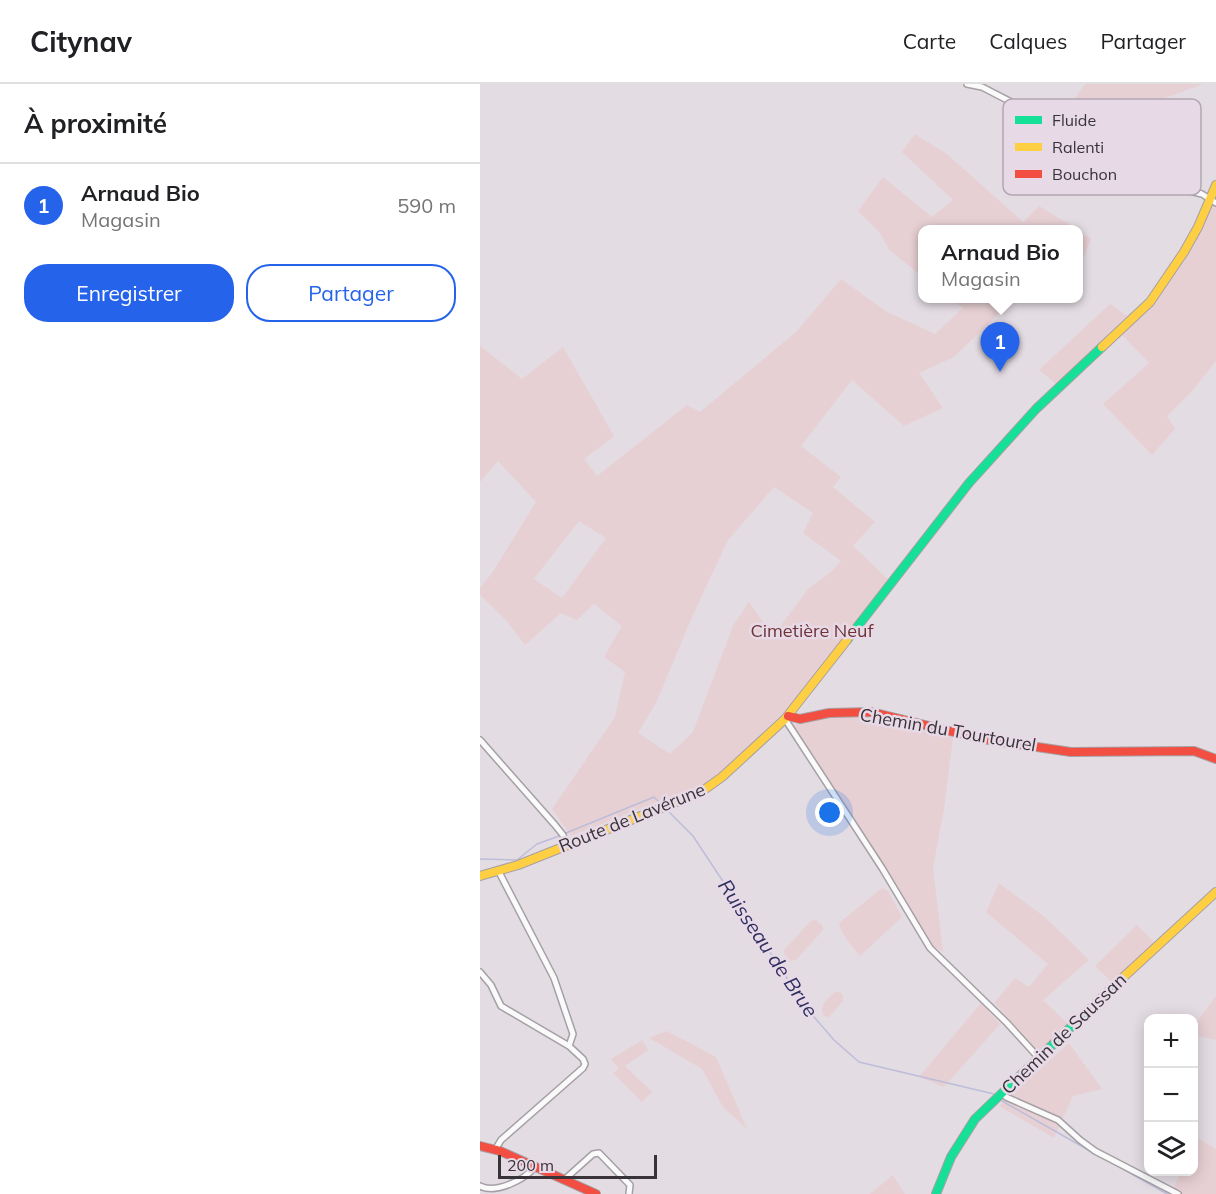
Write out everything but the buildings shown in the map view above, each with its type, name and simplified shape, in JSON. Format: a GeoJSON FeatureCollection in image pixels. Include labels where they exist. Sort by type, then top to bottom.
{"type":"FeatureCollection","features":[{"type":"Feature","properties":{"kind":"street"},"geometry":{"type":"LineString","coordinates":[[967,84],[982,87],[1005,99]]}},
{"type":"Feature","properties":{"kind":"street","name":"Route de Lavérune"},"geometry":{"type":"LineString","coordinates":[[480,876],[518,865],[710,787],[787,718],[969,483],[1036,410],[1150,302],[1184,252],[1213,201],[1216,185]]}},
{"type":"Feature","properties":{"kind":"street","name":"Chemin du Tourtourel"},"geometry":{"type":"LineString","coordinates":[[787,718],[800,719],[829,713],[871,712],[982,739],[1060,750],[1194,751],[1216,759]]}},
{"type":"Feature","properties":{"kind":"street"},"geometry":{"type":"LineString","coordinates":[[787,718],[930,948],[1007,1023],[1038,1057]]}},
{"type":"Feature","properties":{"kind":"street"},"geometry":{"type":"LineString","coordinates":[[480,740],[555,825],[563,835],[566,845]]}},
{"type":"Feature","properties":{"kind":"street"},"geometry":{"type":"LineString","coordinates":[[499,872],[554,978],[573,1034],[569,1046]]}},
{"type":"Feature","properties":{"kind":"street","name":"Chemin de Saussan"},"geometry":{"type":"LineString","coordinates":[[936,1194],[951,1157],[975,1119],[1038,1057],[1216,892]]}},
{"type":"Feature","properties":{"kind":"street"},"geometry":{"type":"LineString","coordinates":[[481,976],[491,985],[501,1006],[569,1046],[583,1059],[585,1064],[501,1140],[495,1150]]}},
{"type":"Feature","properties":{"kind":"street"},"geometry":{"type":"LineString","coordinates":[[1002,1093],[1006,1097],[1058,1120],[1095,1151],[1178,1194]]}},
{"type":"Feature","properties":{"kind":"street"},"geometry":{"type":"LineString","coordinates":[[480,1146],[495,1150],[596,1194]]}},
{"type":"Feature","properties":{"kind":"street"},"geometry":{"type":"LineString","coordinates":[[564,1180],[593,1154],[599,1153],[630,1185],[628,1194]]}},
{"type":"Feature","properties":{"kind":"street"},"geometry":{"type":"LineString","coordinates":[[480,1186],[487,1190],[497,1189],[528,1176],[535,1167]]}},
{"type":"Feature","properties":{"kind":"green space"},"geometry":{"type":"Polygon","coordinates":[[[1085,84],[1203,84],[1162,99],[1074,99],[1085,84]]]}},
{"type":"Feature","properties":{"kind":"green space"},"geometry":{"type":"Polygon","coordinates":[[[915,134],[947,154],[1023,222],[1039,206],[1070,225],[918,225],[918,273],[890,251],[880,233],[858,211],[883,177],[932,217],[953,200],[902,152],[915,134]]]}},
{"type":"Feature","properties":{"kind":"green space"},"geometry":{"type":"Polygon","coordinates":[[[1213,204],[1216,206],[1216,361],[1192,391],[1167,416],[1175,429],[1152,455],[1103,404],[1149,363],[1121,334],[1159,297],[1195,243],[1213,204]]]}},
{"type":"Feature","properties":{"kind":"green space"},"geometry":{"type":"Polygon","coordinates":[[[1083,233],[1091,239],[1083,258],[1083,233]]]}},
{"type":"Feature","properties":{"kind":"green space","name":"Cimetière Neuf"},"geometry":{"type":"Polygon","coordinates":[[[841,279],[887,312],[935,334],[963,308],[956,303],[1010,303],[954,357],[919,373],[943,408],[904,426],[852,380],[801,446],[841,477],[833,487],[875,522],[853,546],[889,580],[790,706],[713,781],[700,788],[667,798],[571,836],[552,809],[615,717],[625,672],[604,657],[622,626],[594,604],[577,620],[561,613],[525,645],[506,620],[480,595],[480,588],[492,573],[536,502],[498,461],[480,482],[480,346],[522,379],[563,347],[614,436],[584,459],[597,476],[687,405],[700,412],[796,332],[841,279]],[[774,487],[728,540],[692,617],[656,703],[638,733],[670,754],[693,732],[733,626],[749,602],[773,636],[808,589],[832,571],[841,561],[803,533],[813,513],[774,487]],[[579,521],[534,579],[562,598],[606,538],[579,521]]]}},
{"type":"Feature","properties":{"kind":"green space"},"geometry":{"type":"Polygon","coordinates":[[[1110,304],[1127,316],[1056,384],[1039,370],[1110,304]]]}},
{"type":"Feature","properties":{"kind":"green space"},"geometry":{"type":"Polygon","coordinates":[[[872,716],[953,737],[944,809],[933,868],[943,952],[931,945],[889,872],[793,725],[830,717],[872,716]]]}},
{"type":"Feature","properties":{"kind":"green space"},"geometry":{"type":"Polygon","coordinates":[[[999,883],[1046,918],[1089,960],[1043,1000],[1070,1026],[1040,1054],[994,1003],[1015,978],[1029,987],[1048,964],[986,912],[999,883]]]}},
{"type":"Feature","properties":{"kind":"green space"},"geometry":{"type":"Polygon","coordinates":[[[882,888],[888,891],[902,917],[860,956],[844,936],[839,923],[882,888]]]}},
{"type":"Feature","properties":{"kind":"green space"},"geometry":{"type":"Polygon","coordinates":[[[816,920],[823,926],[823,930],[796,960],[791,961],[784,954],[784,950],[811,921],[816,920]]]}},
{"type":"Feature","properties":{"kind":"green space"},"geometry":{"type":"Polygon","coordinates":[[[1137,925],[1155,943],[1113,983],[1095,966],[1137,925]]]}},
{"type":"Feature","properties":{"kind":"green space"},"geometry":{"type":"Polygon","coordinates":[[[835,992],[843,995],[843,1001],[829,1017],[824,1016],[823,1006],[835,992]]]}},
{"type":"Feature","properties":{"kind":"green space"},"geometry":{"type":"Polygon","coordinates":[[[1216,996],[1216,1040],[1198,1036],[1198,1021],[1216,996]]]}},
{"type":"Feature","properties":{"kind":"green space"},"geometry":{"type":"Polygon","coordinates":[[[981,1003],[1000,1024],[944,1087],[919,1077],[981,1003]]]}},
{"type":"Feature","properties":{"kind":"green space"},"geometry":{"type":"Polygon","coordinates":[[[667,1031],[716,1057],[747,1129],[723,1107],[702,1069],[649,1038],[667,1031]]]}},
{"type":"Feature","properties":{"kind":"green space"},"geometry":{"type":"Polygon","coordinates":[[[642,1040],[648,1050],[625,1066],[652,1092],[642,1102],[613,1073],[619,1069],[611,1059],[642,1040]]]}},
{"type":"Feature","properties":{"kind":"green space"},"geometry":{"type":"Polygon","coordinates":[[[1069,1043],[1102,1089],[1073,1096],[1054,1138],[999,1106],[1069,1043]]]}},
{"type":"Feature","properties":{"kind":"green space"},"geometry":{"type":"Polygon","coordinates":[[[1198,1138],[1216,1149],[1216,1194],[1171,1194],[1179,1176],[1198,1176],[1198,1138]]]}},
{"type":"Feature","properties":{"kind":"green space"},"geometry":{"type":"Polygon","coordinates":[[[893,1175],[905,1194],[870,1194],[893,1175]]]}},
{"type":"Feature","properties":{"kind":"waterway","name":"Ruisseau de Brue"},"geometry":{"type":"LineString","coordinates":[[566,833],[654,797],[662,805]]}},
{"type":"Feature","properties":{"kind":"waterway","name":"Ruisseau de Brue"},"geometry":{"type":"LineString","coordinates":[[665,808],[693,836],[808,1010],[834,1040],[859,1062],[994,1094]]}},
{"type":"Feature","properties":{"kind":"waterway","name":"Ruisseau de Brue"},"geometry":{"type":"LineString","coordinates":[[480,859],[517,860],[537,844],[559,836]]}},
{"type":"Feature","properties":{"kind":"waterway","name":"Ruisseau de Brue"},"geometry":{"type":"LineString","coordinates":[[1002,1101],[1090,1151]]}},
{"type":"Feature","properties":{"kind":"waterway","name":"Ruisseau de Brue"},"geometry":{"type":"LineString","coordinates":[[1107,1160],[1167,1194]]}},
{"type":"Feature","properties":{"kind":"traffic: fast"},"geometry":{"type":"LineString","coordinates":[[847,640],[969,483],[1036,409],[1102,347]]}},
{"type":"Feature","properties":{"kind":"traffic: fast"},"geometry":{"type":"LineString","coordinates":[[936,1194],[951,1157],[975,1119],[1117,983]]}},
{"type":"Feature","properties":{"kind":"traffic: slow"},"geometry":{"type":"LineString","coordinates":[[1102,347],[1150,302],[1184,252],[1198,227],[1216,185]]}},
{"type":"Feature","properties":{"kind":"traffic: slow"},"geometry":{"type":"LineString","coordinates":[[480,876],[518,865],[701,792],[722,777],[785,719],[847,640]]}},
{"type":"Feature","properties":{"kind":"traffic: slow"},"geometry":{"type":"LineString","coordinates":[[1117,983],[1216,892]]}},
{"type":"Feature","properties":{"kind":"traffic: jam"},"geometry":{"type":"LineString","coordinates":[[788,716],[800,719],[829,713],[871,712],[983,739],[1071,752],[1194,751],[1216,759]]}},
{"type":"Feature","properties":{"kind":"traffic: jam"},"geometry":{"type":"LineString","coordinates":[[480,1146],[500,1151],[596,1194]]}},
{"type":"Feature","properties":{"kind":"place","name":"Arnaud Bio"},"geometry":{"type":"Point","coordinates":[1000,372]}}]}
